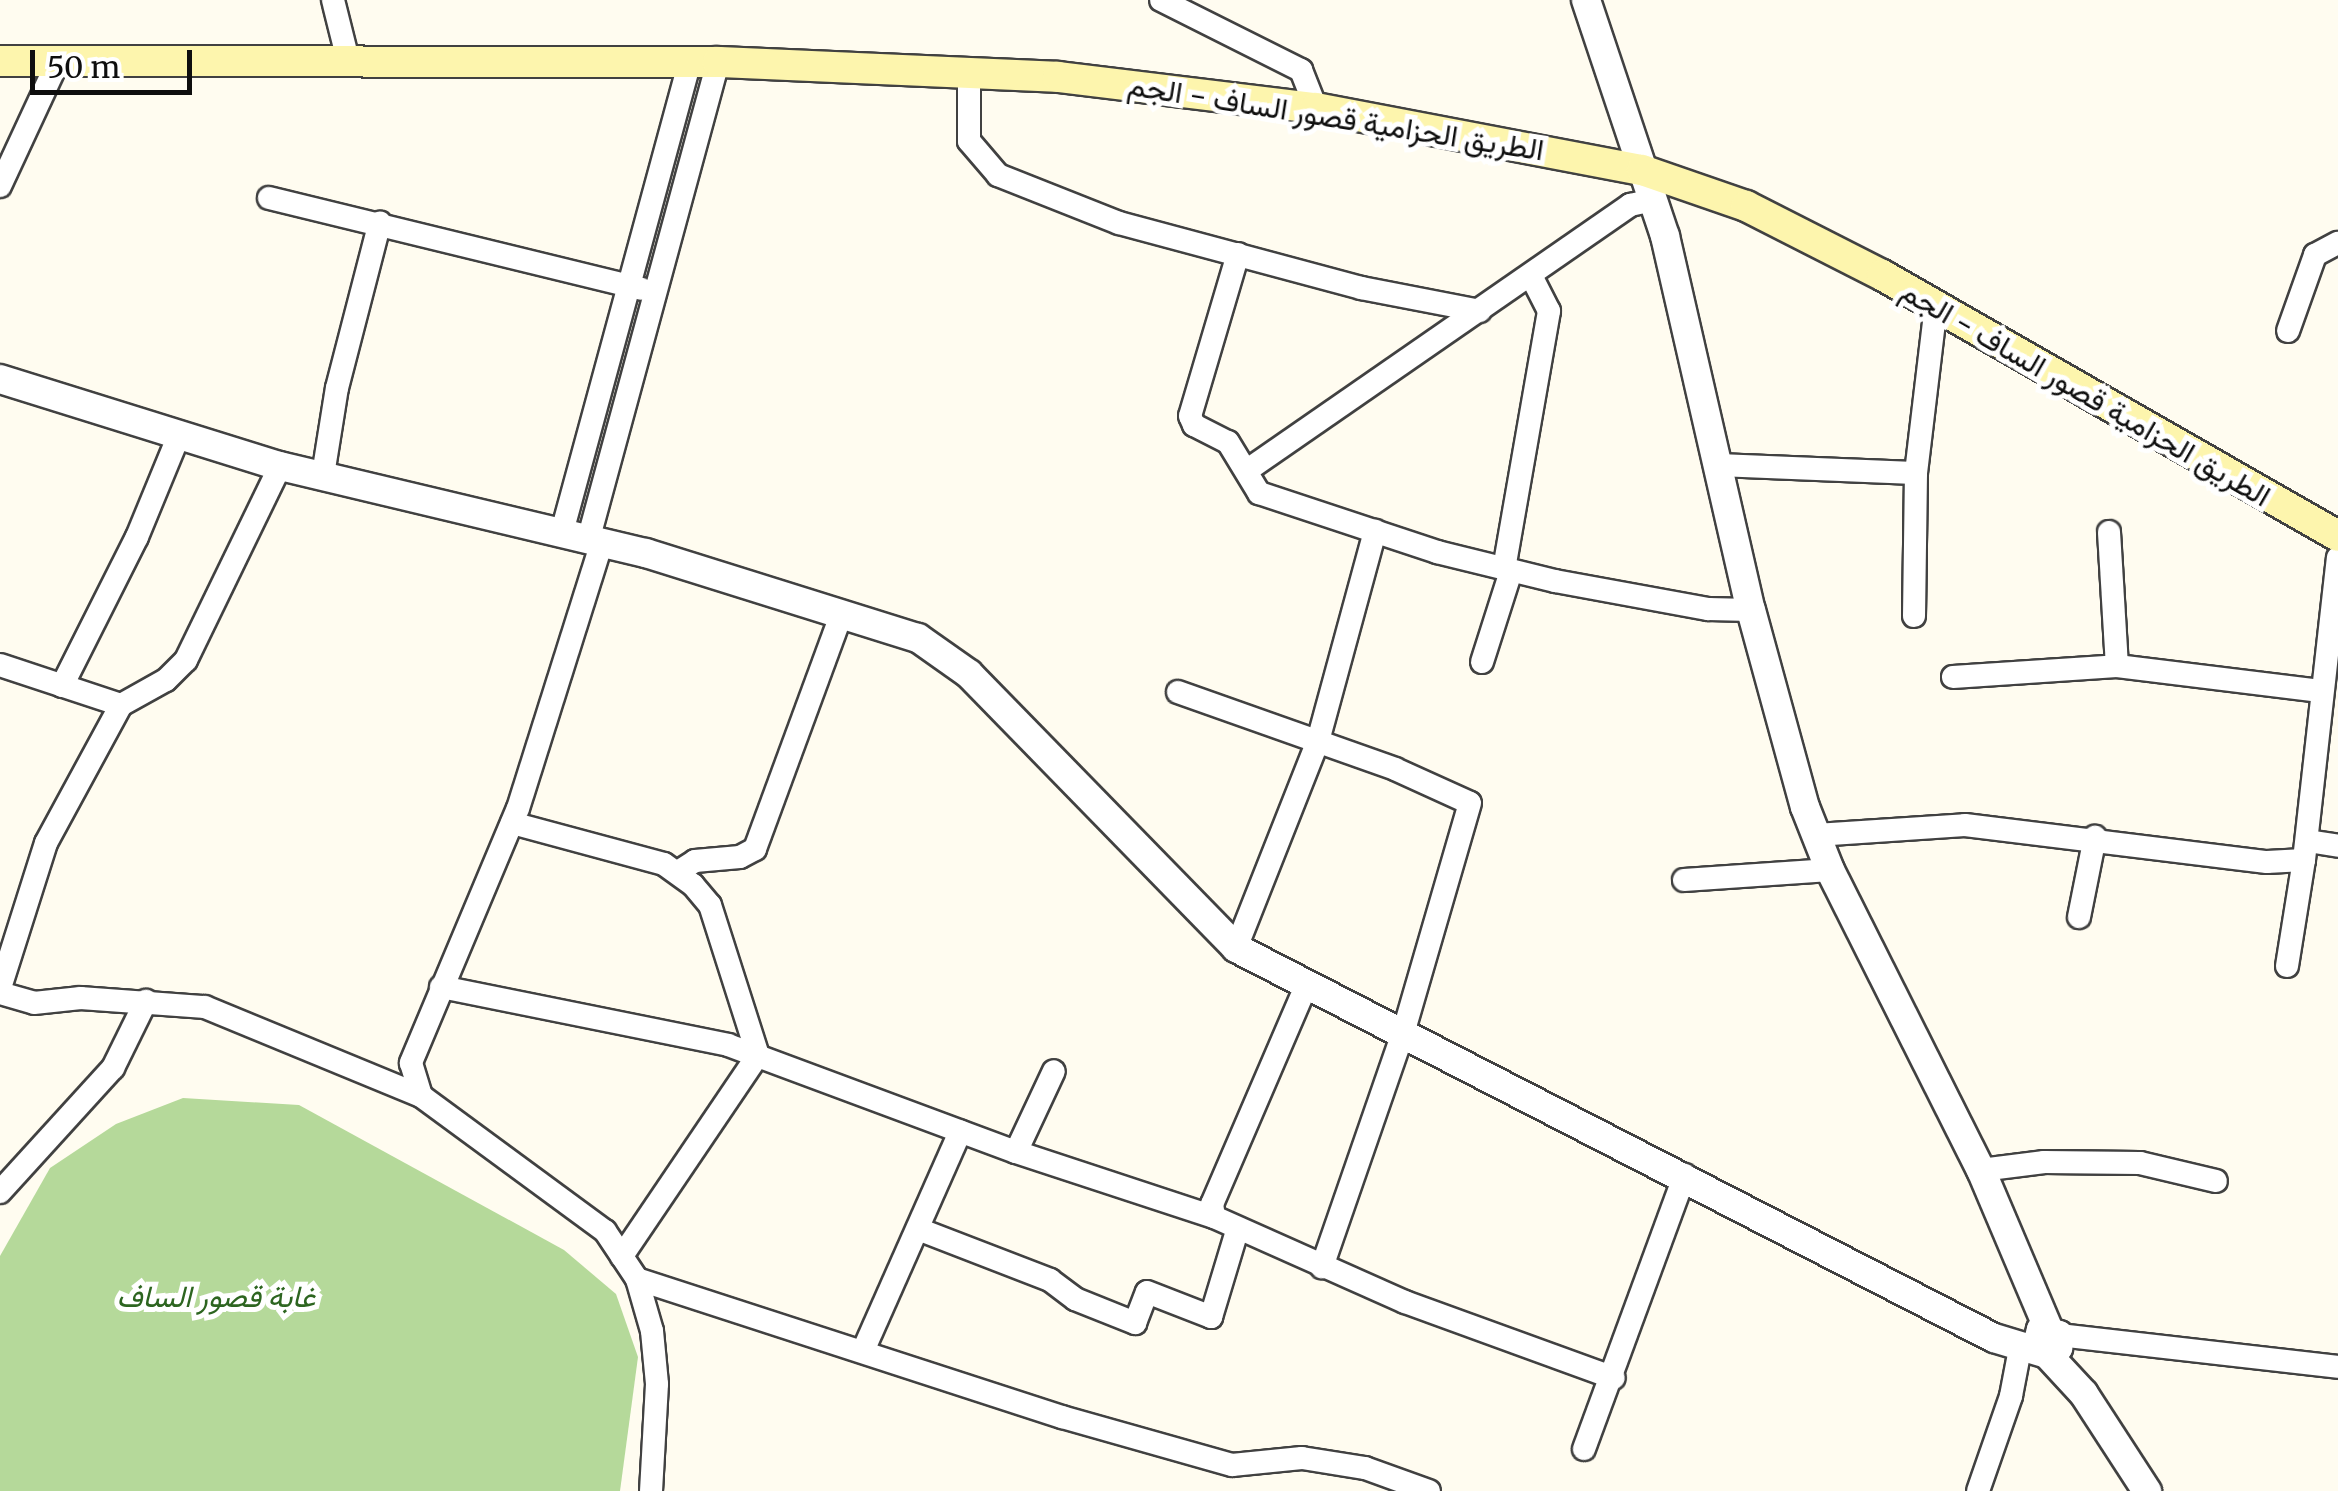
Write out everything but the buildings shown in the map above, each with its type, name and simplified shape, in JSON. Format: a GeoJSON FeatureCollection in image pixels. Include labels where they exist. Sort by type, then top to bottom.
{"type":"FeatureCollection","features":[{"type":"Feature","properties":{"kind":"main road","name":"الطريق الحزامية قصور الساف - الجم"},"geometry":{"type":"LineString","coordinates":[[0,60],[704,63],[969,72],[1120,82],[1316,108],[1642,170],[1746,206],[1936,306],[2338,536]]}},
{"type":"Feature","properties":{"kind":"street"},"geometry":{"type":"LineString","coordinates":[[333,0],[348,60]]}},
{"type":"Feature","properties":{"kind":"street"},"geometry":{"type":"LineString","coordinates":[[1161,0],[1302,70],[1316,108]]}},
{"type":"Feature","properties":{"kind":"street"},"geometry":{"type":"LineString","coordinates":[[1586,0],[1653,200],[1751,610],[1816,835],[1981,1170],[2045,1343],[2084,1394],[2139,1487]]}},
{"type":"Feature","properties":{"kind":"street"},"geometry":{"type":"LineString","coordinates":[[0,186],[59,59]]}},
{"type":"Feature","properties":{"kind":"street"},"geometry":{"type":"LineString","coordinates":[[584,537],[628,285],[704,63]]}},
{"type":"Feature","properties":{"kind":"street"},"geometry":{"type":"LineString","coordinates":[[421,1096],[411,1064],[512,823],[584,537],[654,293],[704,63]]}},
{"type":"Feature","properties":{"kind":"street"},"geometry":{"type":"LineString","coordinates":[[969,72],[968,141],[985,167],[1118,223],[1480,311]]}},
{"type":"Feature","properties":{"kind":"street"},"geometry":{"type":"LineString","coordinates":[[269,198],[380,222],[654,293]]}},
{"type":"Feature","properties":{"kind":"street"},"geometry":{"type":"LineString","coordinates":[[1249,469],[1630,205],[1653,200]]}},
{"type":"Feature","properties":{"kind":"street"},"geometry":{"type":"LineString","coordinates":[[323,475],[337,388],[380,222]]}},
{"type":"Feature","properties":{"kind":"street"},"geometry":{"type":"LineString","coordinates":[[2288,331],[2316,255],[2338,243]]}},
{"type":"Feature","properties":{"kind":"street"},"geometry":{"type":"LineString","coordinates":[[1238,254],[1190,416],[1194,426],[1220,435],[1249,469],[1259,493],[1508,570],[1708,609],[1751,610]]}},
{"type":"Feature","properties":{"kind":"street"},"geometry":{"type":"LineString","coordinates":[[1482,662],[1508,570],[1549,311],[1531,276]]}},
{"type":"Feature","properties":{"kind":"street"},"geometry":{"type":"LineString","coordinates":[[1914,616],[1916,473],[1936,306]]}},
{"type":"Feature","properties":{"kind":"street"},"geometry":{"type":"LineString","coordinates":[[0,379],[280,466],[584,537],[903,632],[955,661],[1236,948],[1306,986],[1685,1176],[2045,1343],[2338,1367]]}},
{"type":"Feature","properties":{"kind":"street"},"geometry":{"type":"LineString","coordinates":[[62,686],[137,537],[179,435]]}},
{"type":"Feature","properties":{"kind":"street"},"geometry":{"type":"LineString","coordinates":[[1717,465],[1916,473]]}},
{"type":"Feature","properties":{"kind":"street"},"geometry":{"type":"LineString","coordinates":[[280,466],[186,660],[166,680],[120,705],[46,843],[0,991],[34,1003],[146,1001],[205,1006],[248,1019],[421,1096],[606,1231],[637,1278],[652,1331],[657,1384],[651,1491]]}},
{"type":"Feature","properties":{"kind":"street"},"geometry":{"type":"LineString","coordinates":[[1236,948],[1318,741],[1375,531]]}},
{"type":"Feature","properties":{"kind":"street"},"geometry":{"type":"LineString","coordinates":[[2109,532],[2117,666]]}},
{"type":"Feature","properties":{"kind":"street"},"geometry":{"type":"LineString","coordinates":[[2287,966],[2306,851],[2320,691],[2338,558]]}},
{"type":"Feature","properties":{"kind":"street"},"geometry":{"type":"LineString","coordinates":[[678,872],[696,861],[740,857],[755,849],[842,612]]}},
{"type":"Feature","properties":{"kind":"street"},"geometry":{"type":"LineString","coordinates":[[0,665],[120,705]]}},
{"type":"Feature","properties":{"kind":"street"},"geometry":{"type":"LineString","coordinates":[[1952,677],[2117,666],[2320,691]]}},
{"type":"Feature","properties":{"kind":"street"},"geometry":{"type":"LineString","coordinates":[[1178,692],[1318,741],[1470,803],[1403,1033],[1322,1267]]}},
{"type":"Feature","properties":{"kind":"street"},"geometry":{"type":"LineString","coordinates":[[512,823],[678,872],[710,906],[758,1055]]}},
{"type":"Feature","properties":{"kind":"street"},"geometry":{"type":"LineString","coordinates":[[1816,835],[1966,825],[2095,837],[2267,862],[2338,846]]}},
{"type":"Feature","properties":{"kind":"street"},"geometry":{"type":"LineString","coordinates":[[2078,917],[2095,837]]}},
{"type":"Feature","properties":{"kind":"street"},"geometry":{"type":"LineString","coordinates":[[1684,880],[1830,870]]}},
{"type":"Feature","properties":{"kind":"street"},"geometry":{"type":"LineString","coordinates":[[1214,1217],[1212,1204],[1306,986]]}},
{"type":"Feature","properties":{"kind":"street"},"geometry":{"type":"LineString","coordinates":[[441,987],[758,1055],[1016,1152],[1214,1217],[1237,1231],[1322,1267],[1614,1378]]}},
{"type":"Feature","properties":{"kind":"street"},"geometry":{"type":"LineString","coordinates":[[0,1192],[113,1068],[146,1001]]}},
{"type":"Feature","properties":{"kind":"street"},"geometry":{"type":"LineString","coordinates":[[622,1256],[758,1055]]}},
{"type":"Feature","properties":{"kind":"street"},"geometry":{"type":"LineString","coordinates":[[1016,1152],[1054,1071]]}},
{"type":"Feature","properties":{"kind":"street"},"geometry":{"type":"LineString","coordinates":[[863,1351],[960,1132]]}},
{"type":"Feature","properties":{"kind":"street"},"geometry":{"type":"LineString","coordinates":[[1981,1170],[2044,1162],[2140,1164],[2216,1182]]}},
{"type":"Feature","properties":{"kind":"street"},"geometry":{"type":"LineString","coordinates":[[1584,1449],[1614,1378],[1685,1176]]}},
{"type":"Feature","properties":{"kind":"street"},"geometry":{"type":"LineString","coordinates":[[918,1229],[1050,1280],[1075,1299],[1135,1323],[1147,1292],[1211,1317],[1237,1231]]}},
{"type":"Feature","properties":{"kind":"street"},"geometry":{"type":"LineString","coordinates":[[637,1278],[1232,1465],[1302,1458],[1365,1468],[1429,1491]]}},
{"type":"Feature","properties":{"kind":"street"},"geometry":{"type":"LineString","coordinates":[[1978,1491],[2012,1396],[2045,1343]]}},
{"type":"Feature","properties":{"kind":"green space","name":"غابة قصور الساف"},"geometry":{"type":"Polygon","coordinates":[[[183,1098],[299,1105],[564,1250],[616,1294],[638,1357],[620,1491],[0,1491],[0,1256],[50,1168],[116,1124],[183,1098]]]}}]}
